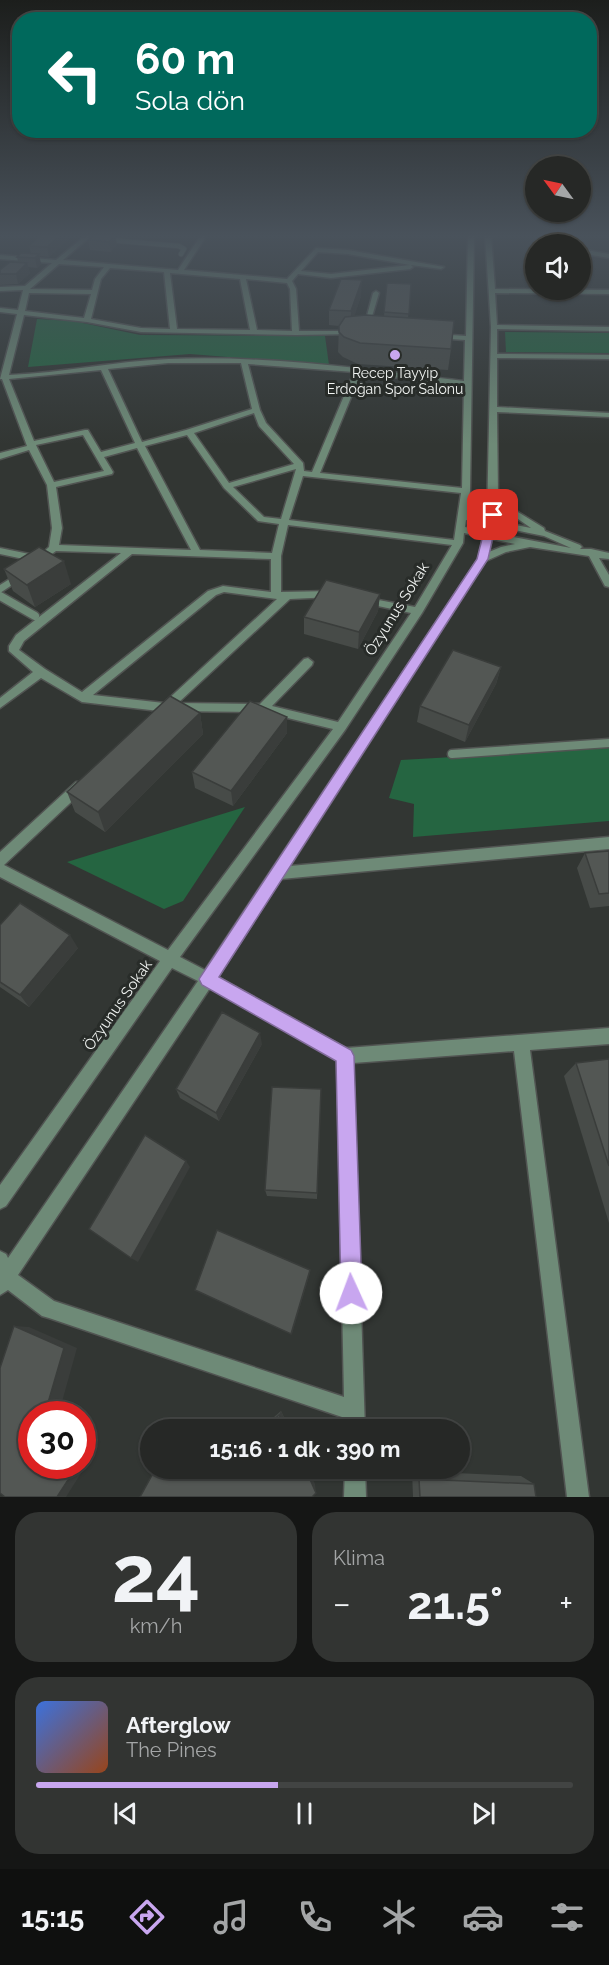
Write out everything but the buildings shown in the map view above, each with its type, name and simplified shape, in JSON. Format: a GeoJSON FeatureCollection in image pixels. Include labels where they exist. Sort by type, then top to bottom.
{"type":"FeatureCollection","features":[{"type":"Feature","properties":{"kind":"street"},"geometry":{"type":"LineString","coordinates":[[23,305],[3,377],[51,485],[57,528],[54,548]]}},
{"type":"Feature","properties":{"kind":"street"},"geometry":{"type":"LineString","coordinates":[[87,320],[91,305]]}},
{"type":"Feature","properties":{"kind":"street"},"geometry":{"type":"LineString","coordinates":[[171,305],[174,330]]}},
{"type":"Feature","properties":{"kind":"street"},"geometry":{"type":"LineString","coordinates":[[248,305],[254,332]]}},
{"type":"Feature","properties":{"kind":"street"},"geometry":{"type":"LineString","coordinates":[[293,305],[296,333]]}},
{"type":"Feature","properties":{"kind":"street"},"geometry":{"type":"LineString","coordinates":[[365,331],[373,305]]}},
{"type":"Feature","properties":{"kind":"street","name":"Özyunus Sokak"},"geometry":{"type":"LineString","coordinates":[[0,1200],[170,959],[341,727],[418,611],[458,543],[466,490],[469,305]]}},
{"type":"Feature","properties":{"kind":"street"},"geometry":{"type":"LineString","coordinates":[[352,1419],[49,1309],[2,1275],[208,979],[483,559],[490,528],[493,495],[493,305]]}},
{"type":"Feature","properties":{"kind":"street"},"geometry":{"type":"LineString","coordinates":[[0,310],[87,320],[141,330],[376,332]]}},
{"type":"Feature","properties":{"kind":"street"},"geometry":{"type":"LineString","coordinates":[[494,327],[609,329]]}},
{"type":"Feature","properties":{"kind":"street"},"geometry":{"type":"LineString","coordinates":[[431,336],[468,338]]}},
{"type":"Feature","properties":{"kind":"street"},"geometry":{"type":"LineString","coordinates":[[494,356],[609,357]]}},
{"type":"Feature","properties":{"kind":"street"},"geometry":{"type":"LineString","coordinates":[[3,377],[167,361],[244,361],[359,370],[468,384]]}},
{"type":"Feature","properties":{"kind":"street"},"geometry":{"type":"LineString","coordinates":[[244,361],[256,410],[262,424],[300,469],[315,475],[466,490]]}},
{"type":"Feature","properties":{"kind":"street"},"geometry":{"type":"LineString","coordinates":[[104,368],[140,445],[197,553]]}},
{"type":"Feature","properties":{"kind":"street"},"geometry":{"type":"LineString","coordinates":[[315,475],[359,370]]}},
{"type":"Feature","properties":{"kind":"street"},"geometry":{"type":"LineString","coordinates":[[494,409],[609,415]]}},
{"type":"Feature","properties":{"kind":"street"},"geometry":{"type":"LineString","coordinates":[[100,454],[189,432],[256,410]]}},
{"type":"Feature","properties":{"kind":"street"},"geometry":{"type":"LineString","coordinates":[[0,456],[85,432],[109,472],[51,485]]}},
{"type":"Feature","properties":{"kind":"street"},"geometry":{"type":"LineString","coordinates":[[189,432],[226,486],[261,519],[458,543]]}},
{"type":"Feature","properties":{"kind":"street"},"geometry":{"type":"LineString","coordinates":[[226,486],[300,469]]}},
{"type":"Feature","properties":{"kind":"street"},"geometry":{"type":"LineString","coordinates":[[282,596],[276,556],[300,469]]}},
{"type":"Feature","properties":{"kind":"street"},"geometry":{"type":"LineString","coordinates":[[493,495],[510,511],[547,534],[590,552],[609,584]]}},
{"type":"Feature","properties":{"kind":"street"},"geometry":{"type":"LineString","coordinates":[[461,523],[547,534]]}},
{"type":"Feature","properties":{"kind":"street"},"geometry":{"type":"LineString","coordinates":[[490,528],[533,544],[609,556]]}},
{"type":"Feature","properties":{"kind":"street"},"geometry":{"type":"LineString","coordinates":[[483,559],[504,549],[533,544]]}},
{"type":"Feature","properties":{"kind":"street"},"geometry":{"type":"LineString","coordinates":[[0,590],[54,548],[276,556]]}},
{"type":"Feature","properties":{"kind":"street"},"geometry":{"type":"LineString","coordinates":[[0,551],[40,559]]}},
{"type":"Feature","properties":{"kind":"street"},"geometry":{"type":"LineString","coordinates":[[130,551],[20,638],[14,651],[41,672],[82,698],[161,711],[264,708],[341,727]]}},
{"type":"Feature","properties":{"kind":"street"},"geometry":{"type":"LineString","coordinates":[[82,698],[212,593],[223,589],[282,596],[326,592],[338,595]]}},
{"type":"Feature","properties":{"kind":"street"},"geometry":{"type":"LineString","coordinates":[[161,711],[282,596]]}},
{"type":"Feature","properties":{"kind":"street"},"geometry":{"type":"LineString","coordinates":[[349,597],[418,611]]}},
{"type":"Feature","properties":{"kind":"street"},"geometry":{"type":"LineString","coordinates":[[264,708],[308,662]]}},
{"type":"Feature","properties":{"kind":"street"},"geometry":{"type":"LineString","coordinates":[[0,704],[41,672]]}},
{"type":"Feature","properties":{"kind":"street"},"geometry":{"type":"LineString","coordinates":[[0,861],[87,780]]}},
{"type":"Feature","properties":{"kind":"street"},"geometry":{"type":"LineString","coordinates":[[276,873],[609,843]]}},
{"type":"Feature","properties":{"kind":"street"},"geometry":{"type":"LineString","coordinates":[[0,870],[208,979],[345,1056],[609,1036]]}},
{"type":"Feature","properties":{"kind":"street"},"geometry":{"type":"LineString","coordinates":[[521,1044],[578,1497]]}},
{"type":"Feature","properties":{"kind":"street"},"geometry":{"type":"LineString","coordinates":[[345,1056],[355,1419]]}},
{"type":"Feature","properties":{"kind":"street"},"geometry":{"type":"LineString","coordinates":[[355,1479],[355,1497]]}},
{"type":"Feature","properties":{"kind":"lane"},"geometry":{"type":"LineString","coordinates":[[0,596],[35,616]]}},
{"type":"Feature","properties":{"kind":"lane"},"geometry":{"type":"LineString","coordinates":[[452,754],[609,743]]}},
{"type":"Feature","properties":{"kind":"green space"},"geometry":{"type":"Polygon","coordinates":[[[37,319],[73,321],[140,335],[325,336],[329,365],[190,354],[28,367],[37,319]]]}},
{"type":"Feature","properties":{"kind":"green space"},"geometry":{"type":"Polygon","coordinates":[[[505,332],[609,333],[609,353],[506,352],[505,332]]]}},
{"type":"Feature","properties":{"kind":"green space"},"geometry":{"type":"Polygon","coordinates":[[[609,748],[609,821],[413,837],[414,804],[389,798],[401,760],[609,748]]]}},
{"type":"Feature","properties":{"kind":"green space"},"geometry":{"type":"Polygon","coordinates":[[[245,807],[183,901],[164,909],[67,862],[245,807]]]}},
{"type":"Feature","properties":{"kind":"place","name":"Recep Tayyip Erdoğan Spor Salonu"},"geometry":{"type":"Point","coordinates":[395,355]}},
{"type":"Feature","properties":{"kind":"route"},"geometry":{"type":"LineString","coordinates":[[351,1293],[345,1056],[208,979],[483,559],[493,515]]}}]}
